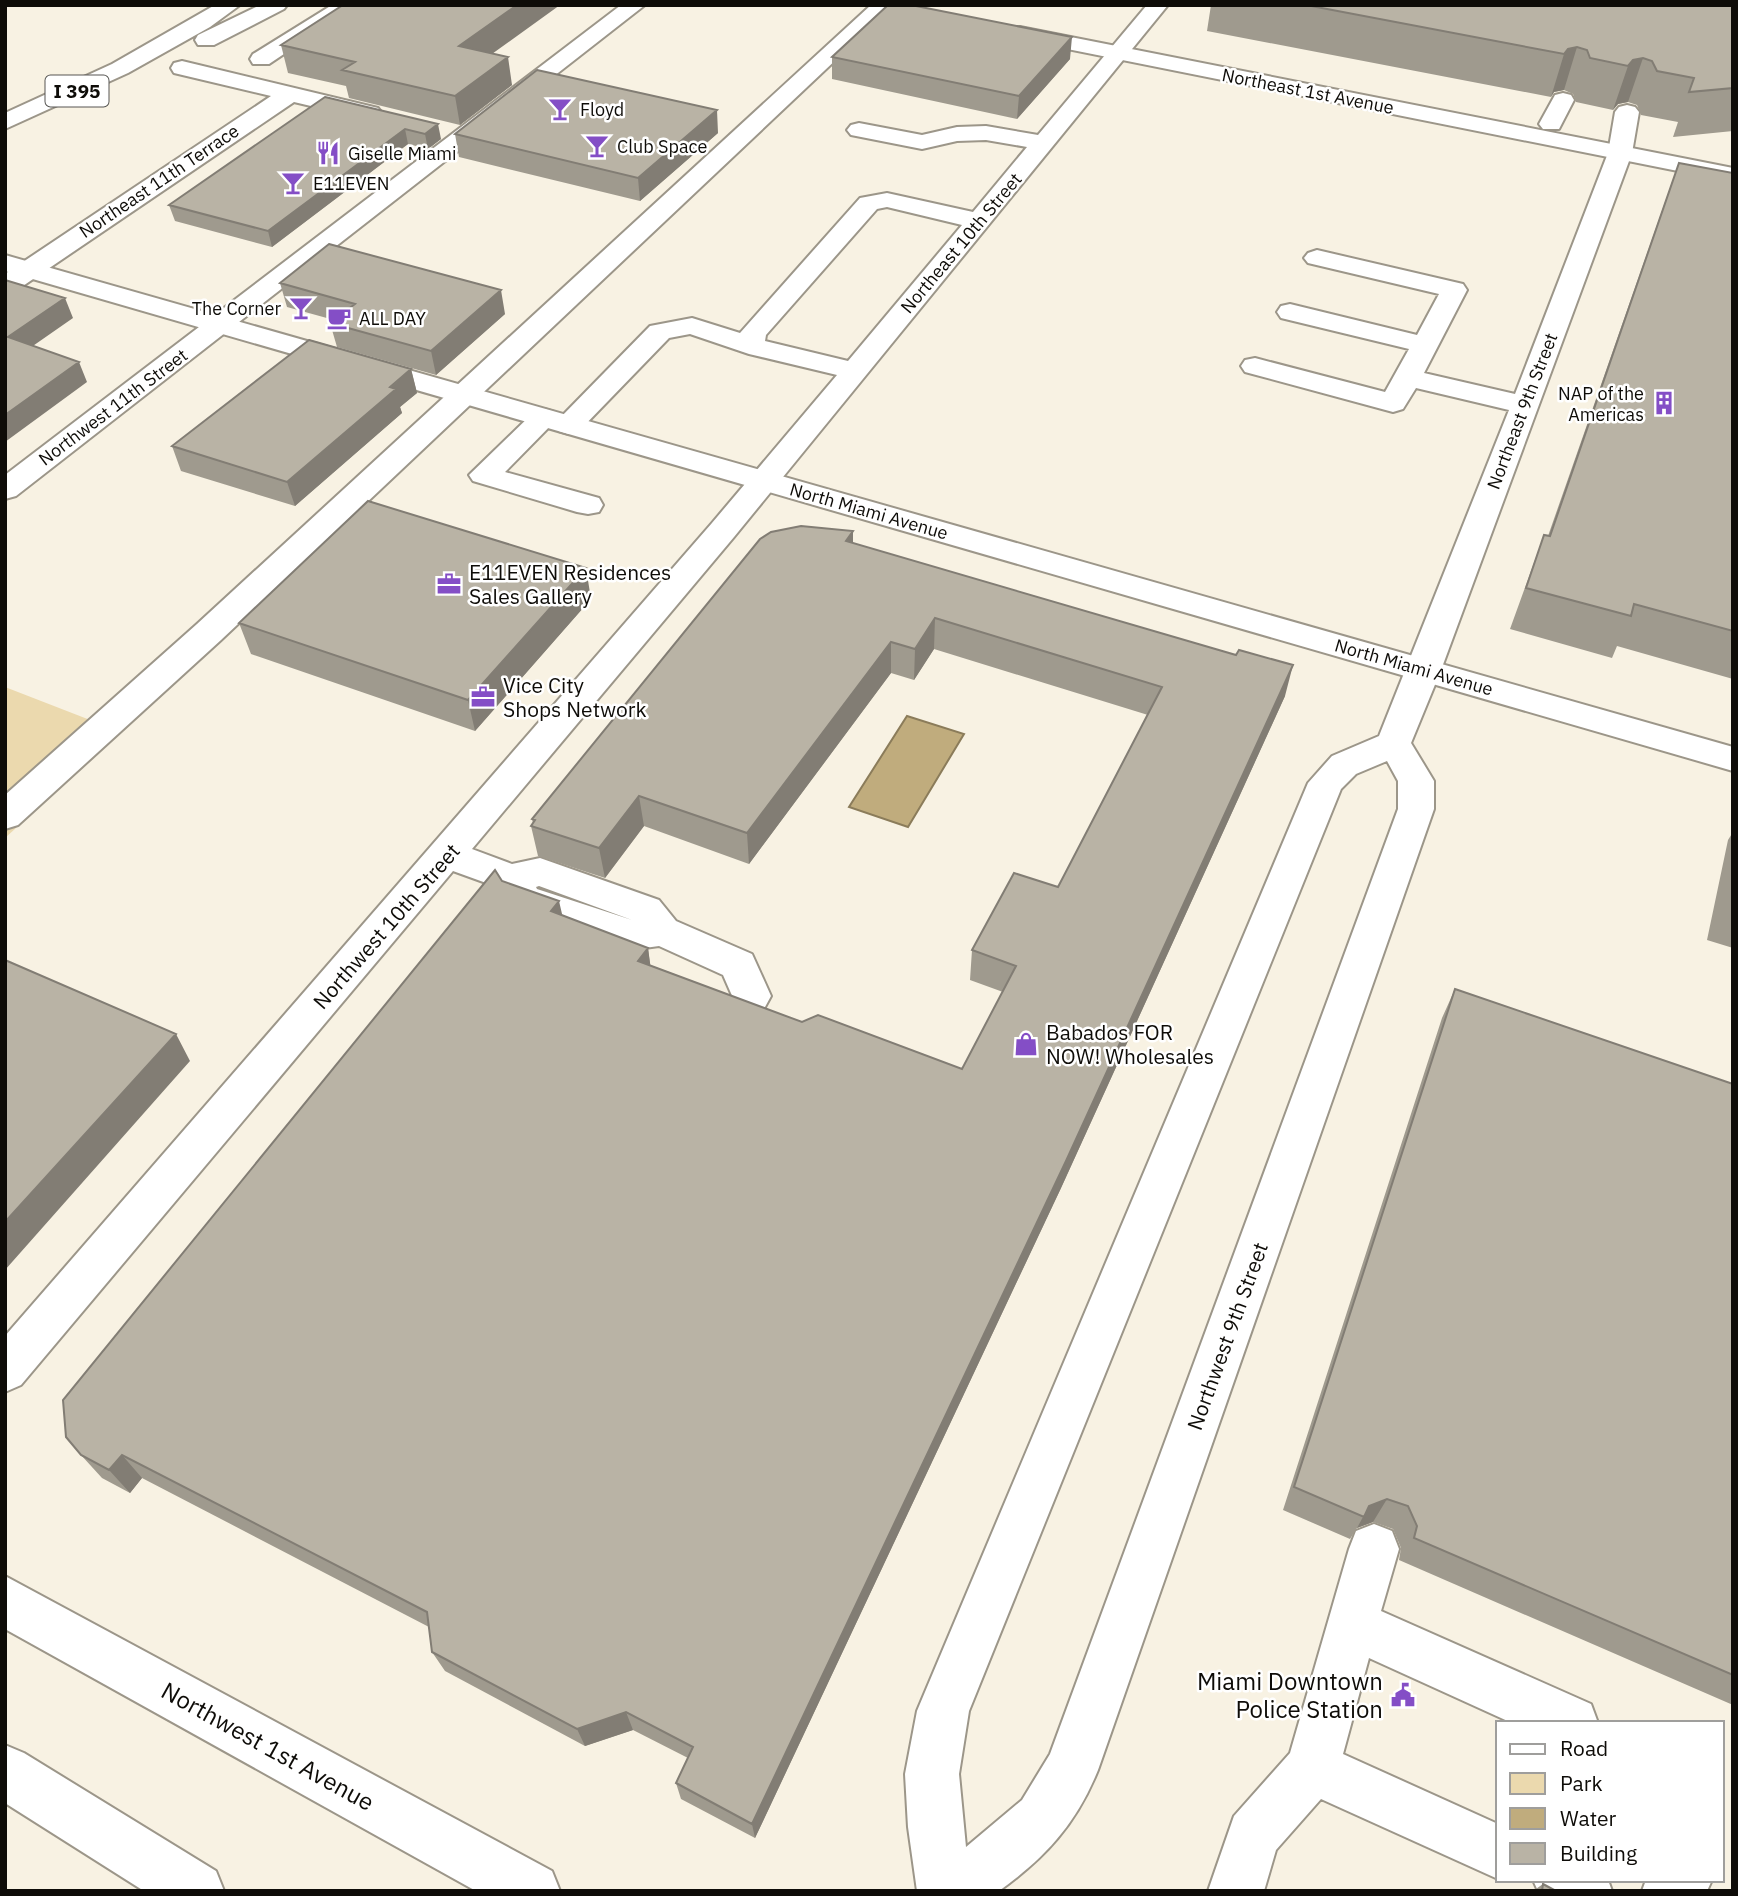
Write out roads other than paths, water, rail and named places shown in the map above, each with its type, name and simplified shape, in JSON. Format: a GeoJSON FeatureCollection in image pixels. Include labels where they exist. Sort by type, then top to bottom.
{"type":"FeatureCollection","features":[{"type":"Feature","properties":{"kind":"main road","name":"I 395"},"geometry":{"type":"LineString","coordinates":[[5,122],[147,57],[230,5]]}},
{"type":"Feature","properties":{"kind":"main road"},"geometry":{"type":"LineString","coordinates":[[147,57],[207,40],[277,5]]}},
{"type":"Feature","properties":{"kind":"main road"},"geometry":{"type":"LineString","coordinates":[[261,59],[347,5]]}},
{"type":"Feature","properties":{"kind":"main road","name":"Northwest 11th Street"},"geometry":{"type":"LineString","coordinates":[[5,490],[635,5]]}},
{"type":"Feature","properties":{"kind":"main road","name":"Northeast 10th Street"},"geometry":{"type":"LineString","coordinates":[[764,480],[1158,5]]}},
{"type":"Feature","properties":{"kind":"main road"},"geometry":{"type":"LineString","coordinates":[[5,816],[209,632],[463,394],[891,7]]}},
{"type":"Feature","properties":{"kind":"main road","name":"Northeast 1st Avenue"},"geometry":{"type":"LineString","coordinates":[[997,28],[1733,175]]}},
{"type":"Feature","properties":{"kind":"main road"},"geometry":{"type":"LineString","coordinates":[[182,68],[396,119]]}},
{"type":"Feature","properties":{"kind":"main road","name":"Northeast 11th Terrace"},"geometry":{"type":"LineString","coordinates":[[5,286],[17,267],[112,213],[290,94]]}},
{"type":"Feature","properties":{"kind":"main road"},"geometry":{"type":"LineString","coordinates":[[1552,124],[1563,100]]}},
{"type":"Feature","properties":{"kind":"main road","name":"Northeast 9th Street"},"geometry":{"type":"LineString","coordinates":[[1424,670],[1620,153],[1627,113]]}},
{"type":"Feature","properties":{"kind":"main road"},"geometry":{"type":"LineString","coordinates":[[436,129],[467,136]]}},
{"type":"Feature","properties":{"kind":"main road"},"geometry":{"type":"LineString","coordinates":[[859,130],[922,142],[957,134],[986,133],[1042,143]]}},
{"type":"Feature","properties":{"kind":"main road"},"geometry":{"type":"LineString","coordinates":[[146,164],[175,171]]}},
{"type":"Feature","properties":{"kind":"main road"},"geometry":{"type":"LineString","coordinates":[[750,344],[754,333],[869,203],[887,200],[978,221]]}},
{"type":"Feature","properties":{"kind":"main road"},"geometry":{"type":"LineString","coordinates":[[83,205],[112,213]]}},
{"type":"Feature","properties":{"kind":"main road"},"geometry":{"type":"LineString","coordinates":[[1255,366],[1393,403],[1454,290],[1317,258]]}},
{"type":"Feature","properties":{"kind":"main road","name":"North Miami Avenue"},"geometry":{"type":"LineString","coordinates":[[17,267],[1733,759]]}},
{"type":"Feature","properties":{"kind":"main road"},"geometry":{"type":"LineString","coordinates":[[1290,312],[1426,345]]}},
{"type":"Feature","properties":{"kind":"main road"},"geometry":{"type":"LineString","coordinates":[[588,505],[484,475],[557,421],[660,332],[692,326],[759,348],[855,371]]}},
{"type":"Feature","properties":{"kind":"main road"},"geometry":{"type":"LineString","coordinates":[[1408,377],[1525,405]]}},
{"type":"Feature","properties":{"kind":"main road","name":"Northwest 10th Street"},"geometry":{"type":"LineString","coordinates":[[5,1370],[448,854],[764,480]]}},
{"type":"Feature","properties":{"kind":"main road"},"geometry":{"type":"LineString","coordinates":[[945,1891],[934,1827],[932,1774],[943,1711],[1326,783],[1344,765],[1393,744],[1424,670]]}},
{"type":"Feature","properties":{"kind":"main road","name":"Northwest 9th Street"},"geometry":{"type":"LineString","coordinates":[[951,1891],[998,1858],[1041,1819],[1071,1770],[1416,809],[1420,788],[1415,772],[1393,744]]}},
{"type":"Feature","properties":{"kind":"main road"},"geometry":{"type":"LineString","coordinates":[[448,854],[511,878],[524,899],[630,935],[662,931],[737,965],[751,996]]}},
{"type":"Feature","properties":{"kind":"main road"},"geometry":{"type":"LineString","coordinates":[[1236,1891],[1253,1835],[1313,1768],[1374,1549]]}},
{"type":"Feature","properties":{"kind":"main road","name":"Northwest 1st Avenue"},"geometry":{"type":"LineString","coordinates":[[5,1601],[532,1891]]}},
{"type":"Feature","properties":{"kind":"main road"},"geometry":{"type":"LineString","coordinates":[[1352,1624],[1569,1721]]}},
{"type":"Feature","properties":{"kind":"main road"},"geometry":{"type":"LineString","coordinates":[[1313,1768],[1496,1851]]}},
{"type":"Feature","properties":{"kind":"main road"},"geometry":{"type":"LineString","coordinates":[[5,1772],[196,1891]]}},
{"type":"Feature","properties":{"kind":"main road"},"geometry":{"type":"LineString","coordinates":[[1565,1882],[1584,1891]]}},
{"type":"Feature","properties":{"kind":"water"},"geometry":{"type":"Polygon","coordinates":[[[907,716],[964,734],[908,827],[849,807],[907,716]]]}},
{"type":"Feature","properties":{"kind":"place","name":"Floyd"},"geometry":{"type":"Point","coordinates":[560,109]}},
{"type":"Feature","properties":{"kind":"place","name":"Club Space"},"geometry":{"type":"Point","coordinates":[597,146]}},
{"type":"Feature","properties":{"kind":"place","name":"Giselle Miami"},"geometry":{"type":"Point","coordinates":[328,153]}},
{"type":"Feature","properties":{"kind":"place","name":"E11EVEN"},"geometry":{"type":"Point","coordinates":[293,183]}},
{"type":"Feature","properties":{"kind":"place","name":"The Corner"},"geometry":{"type":"Point","coordinates":[301,308]}},
{"type":"Feature","properties":{"kind":"place","name":"ALL DAY"},"geometry":{"type":"Point","coordinates":[339,318]}},
{"type":"Feature","properties":{"kind":"place","name":"NAP of the Americas"},"geometry":{"type":"Point","coordinates":[1664,403]}},
{"type":"Feature","properties":{"kind":"place","name":"E11EVEN Residences Sales Gallery"},"geometry":{"type":"Point","coordinates":[449,584]}},
{"type":"Feature","properties":{"kind":"place","name":"Vice City Shops Network"},"geometry":{"type":"Point","coordinates":[483,697]}},
{"type":"Feature","properties":{"kind":"place","name":"Babados FOR NOW! Wholesales"},"geometry":{"type":"Point","coordinates":[1026,1044]}},
{"type":"Feature","properties":{"kind":"place","name":"Miami Downtown Police Station"},"geometry":{"type":"Point","coordinates":[1403,1695]}}]}
